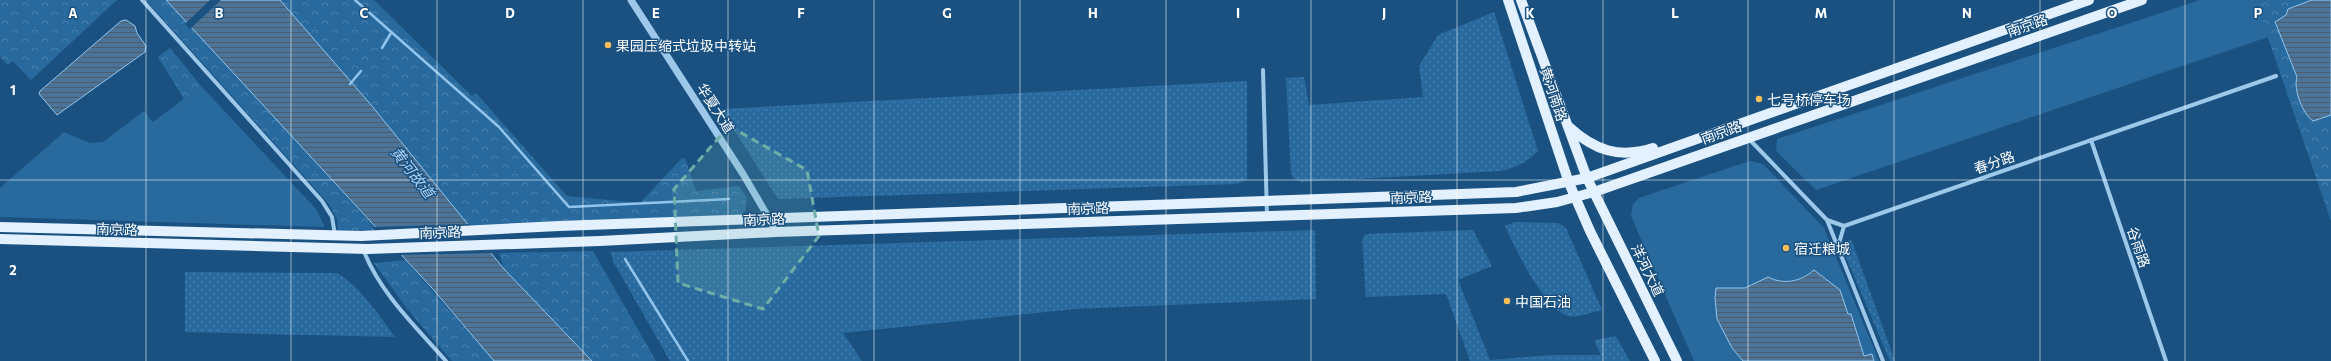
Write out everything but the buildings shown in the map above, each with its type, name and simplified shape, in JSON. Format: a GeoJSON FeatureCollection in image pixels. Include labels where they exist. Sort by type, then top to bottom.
{"type":"FeatureCollection","features":[{"type":"Feature","properties":{"kind":"main road","name":"黄河南路"},"geometry":{"type":"LineString","coordinates":[[1508,0],[1575,197]]}},
{"type":"Feature","properties":{"kind":"main road","name":"黄河南路"},"geometry":{"type":"LineString","coordinates":[[1521,0],[1587,178],[1594,192]]}},
{"type":"Feature","properties":{"kind":"main road","name":"南京路"},"geometry":{"type":"LineString","coordinates":[[0,227],[361,236],[479,230],[1516,192],[1569,183],[1587,178],[2089,0]]}},
{"type":"Feature","properties":{"kind":"main road","name":"南京路"},"geometry":{"type":"LineString","coordinates":[[0,239],[366,249],[487,244],[600,242],[775,232],[1516,208],[1594,192],[1747,137],[2142,0]]}},
{"type":"Feature","properties":{"kind":"main road"},"geometry":{"type":"LineString","coordinates":[[1567,124],[1583,140],[1598,148],[1627,153],[1641,152],[1747,117],[1760,117]]}},
{"type":"Feature","properties":{"kind":"main road","name":"洋河大道"},"geometry":{"type":"LineString","coordinates":[[1594,192],[1677,361]]}},
{"type":"Feature","properties":{"kind":"main road"},"geometry":{"type":"LineString","coordinates":[[1575,197],[1655,361]]}},
{"type":"Feature","properties":{"kind":"street"},"geometry":{"type":"LineString","coordinates":[[142,0],[322,201],[332,217],[335,235]]}},
{"type":"Feature","properties":{"kind":"street","name":"华夏大道"},"geometry":{"type":"LineString","coordinates":[[631,0],[770,220],[775,232]]}},
{"type":"Feature","properties":{"kind":"street"},"geometry":{"type":"LineString","coordinates":[[1263,70],[1267,216]]}},
{"type":"Feature","properties":{"kind":"street","name":"春分路"},"geometry":{"type":"LineString","coordinates":[[1844,226],[2276,76]]}},
{"type":"Feature","properties":{"kind":"street"},"geometry":{"type":"LineString","coordinates":[[1747,137],[1827,220],[1883,361]]}},
{"type":"Feature","properties":{"kind":"street","name":"谷雨路"},"geometry":{"type":"LineString","coordinates":[[2091,140],[2166,361]]}},
{"type":"Feature","properties":{"kind":"street"},"geometry":{"type":"LineString","coordinates":[[1827,220],[1844,226],[1838,248]]}},
{"type":"Feature","properties":{"kind":"street"},"geometry":{"type":"LineString","coordinates":[[366,249],[372,271],[404,312],[446,361]]}},
{"type":"Feature","properties":{"kind":"highlighted area"},"geometry":{"type":"Polygon","coordinates":[[[729,126],[807,170],[819,236],[763,309],[678,283],[674,189],[729,126]]]}},
{"type":"Feature","properties":{"kind":"green space"},"geometry":{"type":"Polygon","coordinates":[[[0,0],[117,0],[31,80],[13,61],[8,65],[0,57],[0,0]]]}},
{"type":"Feature","properties":{"kind":"green space"},"geometry":{"type":"Polygon","coordinates":[[[146,0],[167,0],[378,231],[338,232],[337,219],[328,203],[146,0]]]}},
{"type":"Feature","properties":{"kind":"green space"},"geometry":{"type":"Polygon","coordinates":[[[280,0],[374,0],[472,96],[476,93],[567,196],[640,203],[681,159],[685,158],[696,191],[739,186],[747,198],[745,211],[740,216],[470,227],[372,106],[280,0]]]}},
{"type":"Feature","properties":{"kind":"green space"},"geometry":{"type":"Polygon","coordinates":[[[2200,0],[2255,0],[2268,37],[1816,190],[1776,151],[1777,139],[2200,0]]]}},
{"type":"Feature","properties":{"kind":"green space"},"geometry":{"type":"Polygon","coordinates":[[[2255,0],[2331,0],[2331,221],[2255,0]]]}},
{"type":"Feature","properties":{"kind":"green space"},"geometry":{"type":"Polygon","coordinates":[[[1494,12],[1538,151],[1534,155],[1521,164],[1501,171],[1302,182],[1294,179],[1291,174],[1286,78],[1304,77],[1309,105],[1423,97],[1419,66],[1438,35],[1494,12]]]}},
{"type":"Feature","properties":{"kind":"green space"},"geometry":{"type":"Polygon","coordinates":[[[170,48],[201,86],[184,99],[158,57],[170,48]]]}},
{"type":"Feature","properties":{"kind":"green space"},"geometry":{"type":"Polygon","coordinates":[[[1247,81],[1247,180],[1236,184],[778,199],[721,109],[1247,81]]]}},
{"type":"Feature","properties":{"kind":"green space"},"geometry":{"type":"Polygon","coordinates":[[[201,86],[316,209],[325,227],[0,217],[0,188],[64,132],[90,143],[103,142],[144,111],[153,122],[201,86]]]}},
{"type":"Feature","properties":{"kind":"green space"},"geometry":{"type":"Polygon","coordinates":[[[1750,161],[1763,164],[1824,228],[1879,361],[1694,361],[1631,216],[1633,204],[1639,198],[1750,161]]]}},
{"type":"Feature","properties":{"kind":"green space"},"geometry":{"type":"Polygon","coordinates":[[[1515,222],[1558,223],[1566,228],[1602,310],[1581,316],[1569,316],[1559,311],[1550,302],[1540,291],[1531,277],[1505,226],[1515,222]]]}},
{"type":"Feature","properties":{"kind":"green space"},"geometry":{"type":"Polygon","coordinates":[[[1315,230],[1316,299],[1075,309],[843,333],[862,361],[670,361],[614,263],[610,252],[1315,230]]]}},
{"type":"Feature","properties":{"kind":"green space"},"geometry":{"type":"Polygon","coordinates":[[[1473,230],[1492,266],[1458,280],[1490,360],[1551,355],[1601,355],[1594,340],[1616,336],[1630,361],[1470,361],[1446,294],[1366,297],[1362,239],[1366,234],[1473,230]]]}},
{"type":"Feature","properties":{"kind":"green space"},"geometry":{"type":"Polygon","coordinates":[[[1851,239],[1895,361],[1890,361],[1842,248],[1843,244],[1851,239]]]}},
{"type":"Feature","properties":{"kind":"green space"},"geometry":{"type":"Polygon","coordinates":[[[593,251],[656,361],[592,361],[504,269],[499,253],[593,251]]]}},
{"type":"Feature","properties":{"kind":"green space"},"geometry":{"type":"Polygon","coordinates":[[[405,260],[494,361],[452,361],[408,310],[374,263],[405,260]]]}},
{"type":"Feature","properties":{"kind":"green space"},"geometry":{"type":"Polygon","coordinates":[[[185,272],[336,273],[345,278],[361,293],[395,337],[185,332],[185,272]]]}},
{"type":"Feature","properties":{"kind":"water","name":"黄河故道"},"geometry":{"type":"Polygon","coordinates":[[[166,0],[280,0],[372,106],[504,269],[592,361],[494,361],[431,287],[166,0]]]}},
{"type":"Feature","properties":{"kind":"water"},"geometry":{"type":"Polygon","coordinates":[[[2312,0],[2331,0],[2331,115],[2313,121],[2309,118],[2302,107],[2296,88],[2297,77],[2275,22],[2286,15],[2288,9],[2312,0]]]}},
{"type":"Feature","properties":{"kind":"water"},"geometry":{"type":"Polygon","coordinates":[[[126,20],[135,26],[137,33],[146,46],[145,52],[57,115],[39,94],[40,91],[121,21],[126,20]]]}},
{"type":"Feature","properties":{"kind":"water"},"geometry":{"type":"Polygon","coordinates":[[[1814,270],[1840,290],[1848,314],[1851,314],[1864,356],[1872,354],[1874,361],[1743,361],[1732,348],[1717,319],[1715,298],[1716,288],[1745,288],[1768,277],[1780,281],[1798,280],[1814,270]]]}},
{"type":"Feature","properties":{"kind":"pier"},"geometry":{"type":"Polygon","coordinates":[[[210,0],[221,0],[190,29],[185,24],[210,0]]]}},
{"type":"Feature","properties":{"kind":"pier"},"geometry":{"type":"Polygon","coordinates":[[[470,224],[494,253],[398,255],[372,227],[470,224]]]}},
{"type":"Feature","properties":{"kind":"waterway"},"geometry":{"type":"LineString","coordinates":[[355,0],[499,127],[569,207],[729,199]]}},
{"type":"Feature","properties":{"kind":"waterway"},"geometry":{"type":"LineString","coordinates":[[382,48],[391,33]]}},
{"type":"Feature","properties":{"kind":"waterway"},"geometry":{"type":"LineString","coordinates":[[350,84],[361,71]]}},
{"type":"Feature","properties":{"kind":"waterway"},"geometry":{"type":"LineString","coordinates":[[625,259],[688,361]]}},
{"type":"Feature","properties":{"kind":"place","name":"果园压缩式垃圾中转站"},"geometry":{"type":"Point","coordinates":[608,45]}},
{"type":"Feature","properties":{"kind":"place","name":"七号桥停车场"},"geometry":{"type":"Point","coordinates":[1759,99]}},
{"type":"Feature","properties":{"kind":"place","name":"宿迁粮城"},"geometry":{"type":"Point","coordinates":[1786,248]}},
{"type":"Feature","properties":{"kind":"place","name":"中国石油"},"geometry":{"type":"Point","coordinates":[1507,301]}}]}
